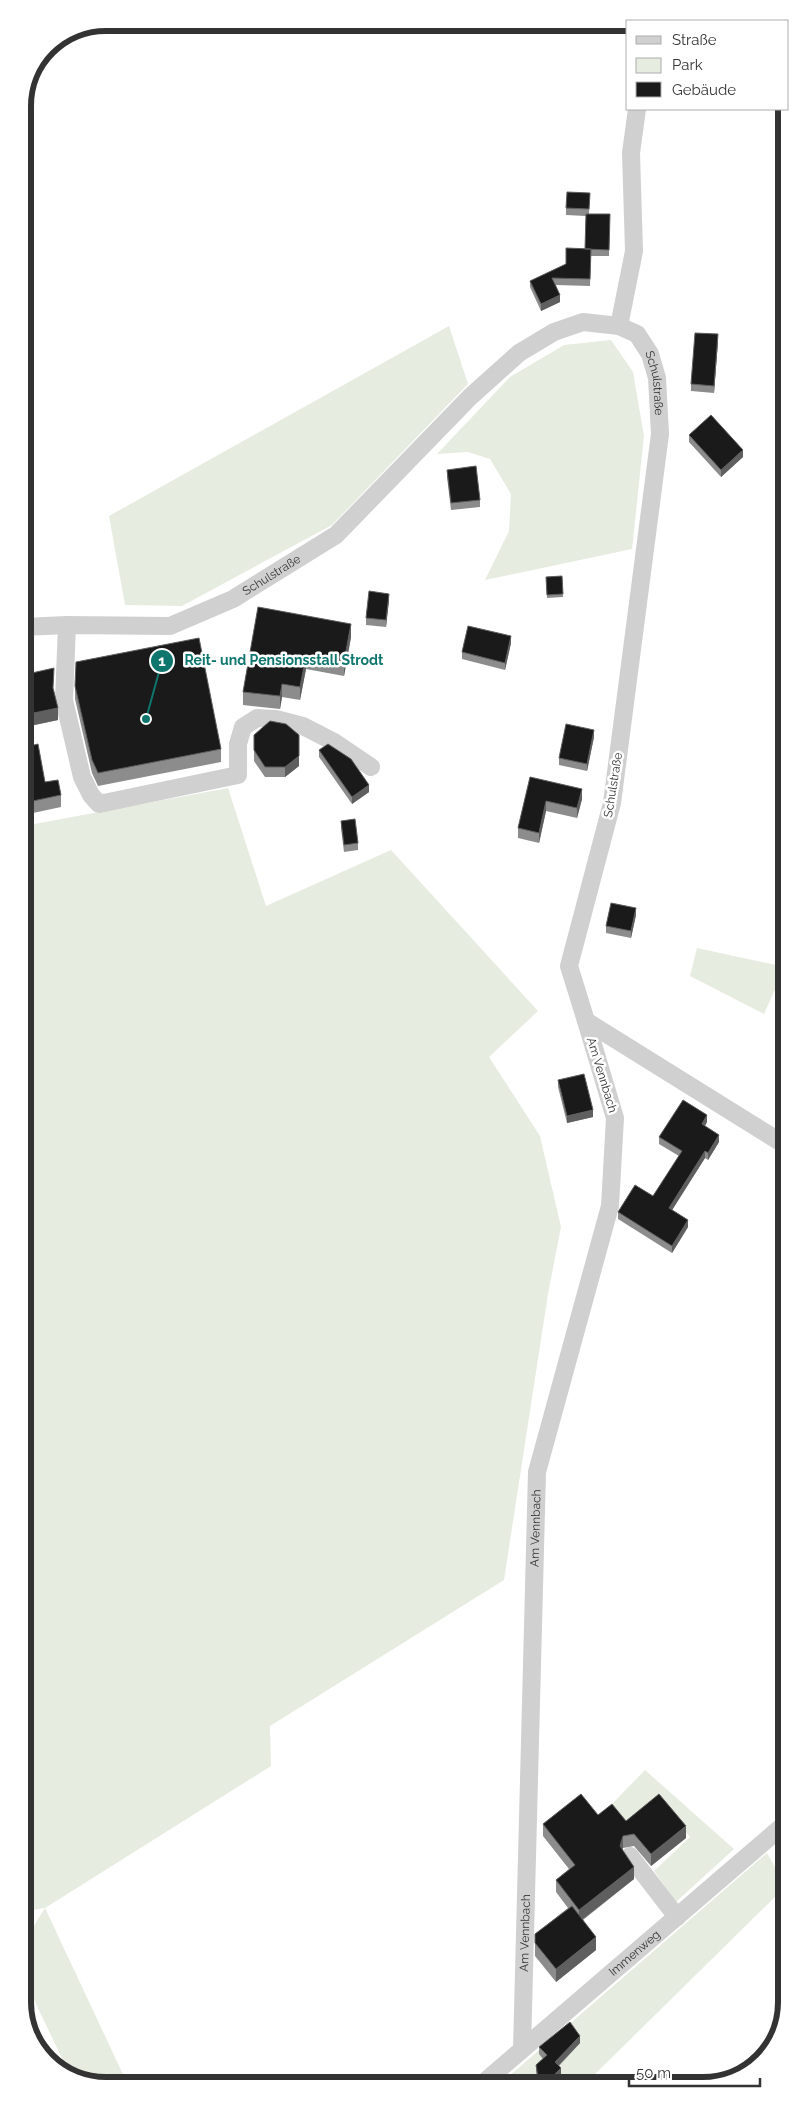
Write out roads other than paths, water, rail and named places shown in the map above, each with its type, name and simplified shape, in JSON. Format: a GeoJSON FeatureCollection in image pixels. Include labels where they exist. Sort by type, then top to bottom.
{"type":"FeatureCollection","features":[{"type":"Feature","properties":{"kind":"street"},"geometry":{"type":"LineString","coordinates":[[619,326],[634,251],[631,153],[637,110]]}},
{"type":"Feature","properties":{"kind":"street","name":"Schulstraße"},"geometry":{"type":"LineString","coordinates":[[31,626],[67,624],[170,626],[233,599],[336,535],[470,397],[519,353],[554,332],[583,322],[619,326],[637,334],[650,354],[657,378],[660,434],[612,803],[569,966],[586,1021]]}},
{"type":"Feature","properties":{"kind":"street"},"geometry":{"type":"LineString","coordinates":[[67,624],[64,700],[82,777],[92,796],[99,804],[238,775],[238,744],[243,727],[257,718],[276,719],[302,726],[334,742],[371,767]]}},
{"type":"Feature","properties":{"kind":"street"},"geometry":{"type":"LineString","coordinates":[[586,1021],[778,1141]]}},
{"type":"Feature","properties":{"kind":"street","name":"Am Vennbach"},"geometry":{"type":"LineString","coordinates":[[522,2050],[537,1472],[610,1206],[615,1118],[586,1021]]}},
{"type":"Feature","properties":{"kind":"street","name":"Immenweg"},"geometry":{"type":"LineString","coordinates":[[490,2077],[778,1830]]}},
{"type":"Feature","properties":{"kind":"street"},"geometry":{"type":"LineString","coordinates":[[630,1856],[677,1917]]}},
{"type":"Feature","properties":{"kind":"place","name":"Reit- und Pensionsstall Strodt"},"geometry":{"type":"Point","coordinates":[146,719]}}]}
